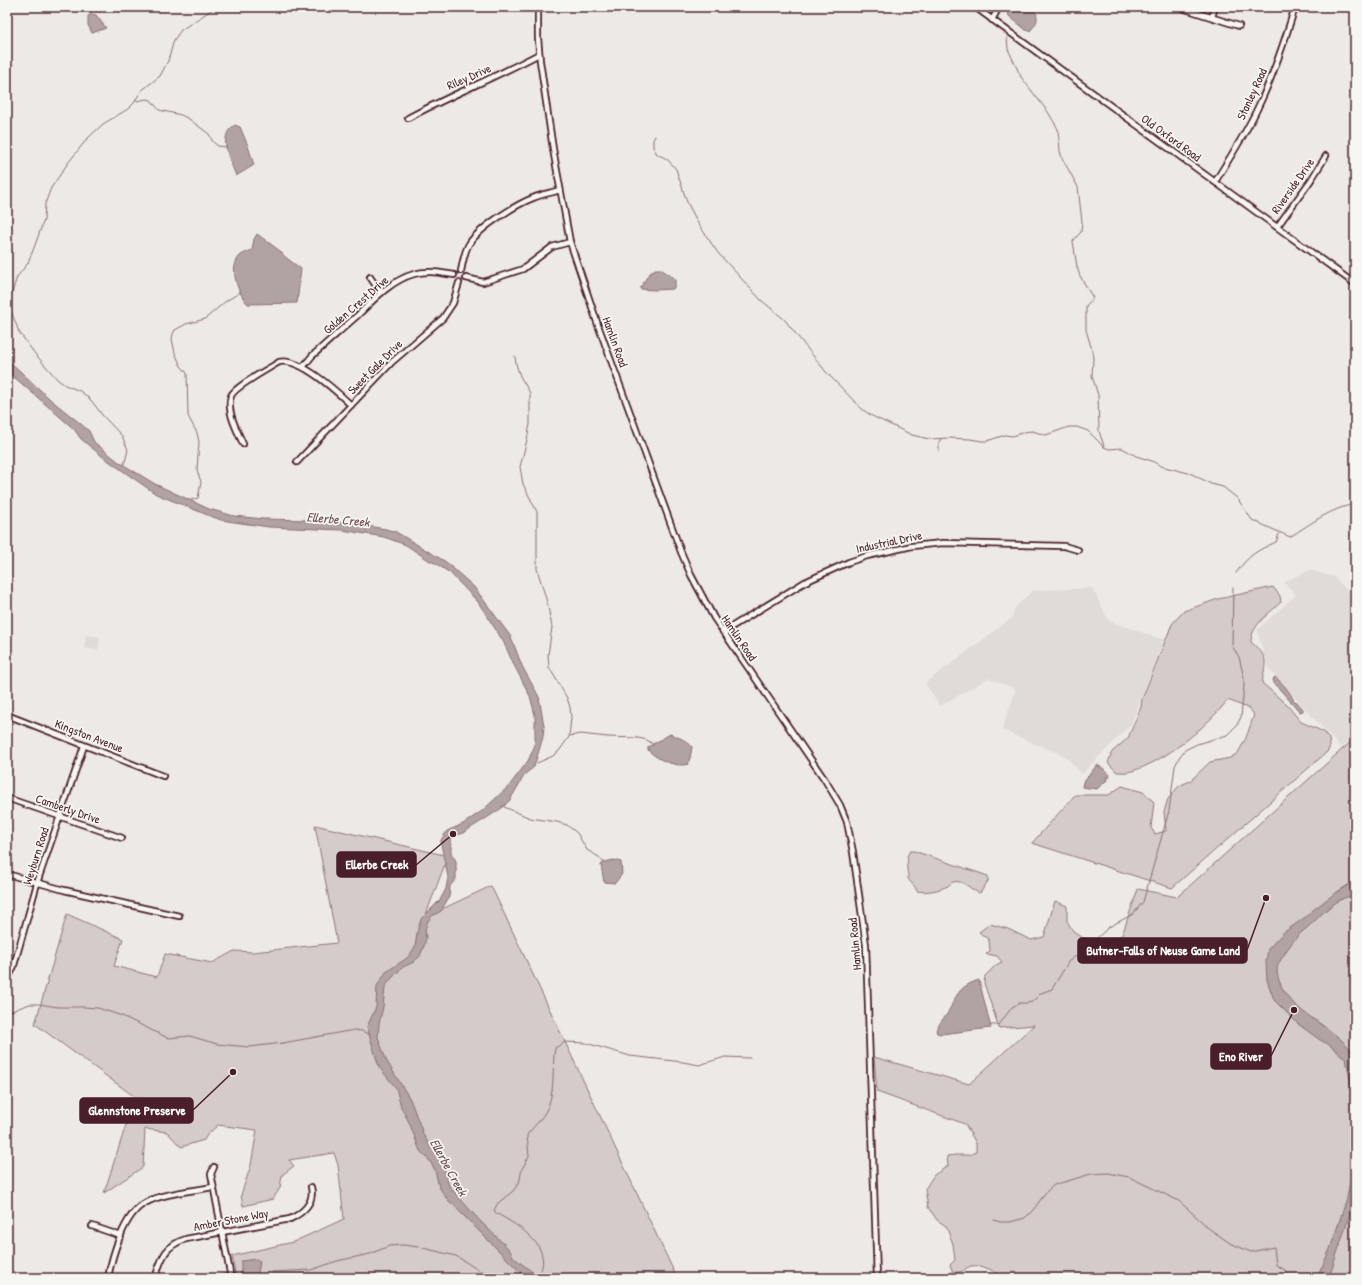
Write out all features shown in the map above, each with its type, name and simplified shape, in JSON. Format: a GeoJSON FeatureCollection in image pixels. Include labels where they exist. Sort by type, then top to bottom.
{"type":"FeatureCollection","features":[{"type":"Feature","properties":{"kind":"street","name":"Hamlin Road"},"geometry":{"type":"LineString","coordinates":[[538,7],[539,54],[560,190],[570,242],[598,325],[681,552],[704,600],[722,632],[825,780],[840,804],[847,822],[853,852],[866,945],[877,1278]]}},
{"type":"Feature","properties":{"kind":"street","name":"Old Oxford Road"},"geometry":{"type":"LineString","coordinates":[[975,7],[1355,284]]}},
{"type":"Feature","properties":{"kind":"street"},"geometry":{"type":"LineString","coordinates":[[992,20],[999,7]]}},
{"type":"Feature","properties":{"kind":"street"},"geometry":{"type":"LineString","coordinates":[[1179,7],[1239,26]]}},
{"type":"Feature","properties":{"kind":"street"},"geometry":{"type":"LineString","coordinates":[[1212,17],[1215,7]]}},
{"type":"Feature","properties":{"kind":"street","name":"Stanley Road"},"geometry":{"type":"LineString","coordinates":[[1215,182],[1260,104],[1280,55],[1294,7]]}},
{"type":"Feature","properties":{"kind":"street","name":"Riley Drive"},"geometry":{"type":"LineString","coordinates":[[408,118],[450,96],[484,82],[539,54]]}},
{"type":"Feature","properties":{"kind":"street","name":"Riverside Drive"},"geometry":{"type":"LineString","coordinates":[[1277,227],[1311,180],[1326,156]]}},
{"type":"Feature","properties":{"kind":"street"},"geometry":{"type":"LineString","coordinates":[[461,271],[469,245],[482,229],[526,201],[560,190]]}},
{"type":"Feature","properties":{"kind":"street"},"geometry":{"type":"LineString","coordinates":[[466,278],[483,282],[523,269],[552,247],[570,242]]}},
{"type":"Feature","properties":{"kind":"street"},"geometry":{"type":"LineString","coordinates":[[461,271],[456,272],[454,280],[458,283],[463,282],[466,278]]}},
{"type":"Feature","properties":{"kind":"street"},"geometry":{"type":"LineString","coordinates":[[461,271],[465,273],[466,278]]}},
{"type":"Feature","properties":{"kind":"street","name":"Golden Crest Drive"},"geometry":{"type":"LineString","coordinates":[[303,368],[312,356],[381,293],[399,281],[414,274],[433,272],[454,276]]}},
{"type":"Feature","properties":{"kind":"street"},"geometry":{"type":"LineString","coordinates":[[370,277],[381,293]]}},
{"type":"Feature","properties":{"kind":"street","name":"Sweet Gale Drive"},"geometry":{"type":"LineString","coordinates":[[297,462],[392,362],[443,318],[453,303],[458,283]]}},
{"type":"Feature","properties":{"kind":"street"},"geometry":{"type":"LineString","coordinates":[[242,444],[231,414],[230,400],[233,393],[279,362],[289,361],[303,368],[329,384],[352,405]]}},
{"type":"Feature","properties":{"kind":"street","name":"Industrial Drive"},"geometry":{"type":"LineString","coordinates":[[722,632],[805,582],[849,562],[867,556],[912,546],[943,543],[1064,546],[1078,550]]}},
{"type":"Feature","properties":{"kind":"street","name":"Kingston Avenue"},"geometry":{"type":"LineString","coordinates":[[7,715],[163,776]]}},
{"type":"Feature","properties":{"kind":"street","name":"Weyburn Road"},"geometry":{"type":"LineString","coordinates":[[8,974],[13,969],[37,883],[84,746]]}},
{"type":"Feature","properties":{"kind":"street","name":"Camberly Drive"},"geometry":{"type":"LineString","coordinates":[[7,798],[122,838]]}},
{"type":"Feature","properties":{"kind":"street"},"geometry":{"type":"LineString","coordinates":[[7,874],[96,898],[179,916]]}},
{"type":"Feature","properties":{"kind":"street"},"geometry":{"type":"LineString","coordinates":[[214,1167],[211,1174],[213,1187],[231,1277],[224,1278]]}},
{"type":"Feature","properties":{"kind":"street"},"geometry":{"type":"LineString","coordinates":[[108,1278],[121,1236],[131,1215],[138,1208],[146,1202],[158,1198],[213,1187]]}},
{"type":"Feature","properties":{"kind":"street","name":"Amber Stone Way"},"geometry":{"type":"LineString","coordinates":[[156,1278],[164,1255],[172,1244],[186,1239],[294,1217],[302,1212],[311,1200],[313,1193],[311,1188]]}},
{"type":"Feature","properties":{"kind":"street"},"geometry":{"type":"LineString","coordinates":[[92,1226],[121,1236]]}},
{"type":"Feature","properties":{"kind":"shaded area"},"geometry":{"type":"Polygon","coordinates":[[[1010,7],[1032,7],[1037,19],[1035,25],[1030,31],[1026,30],[1009,16],[1008,13],[1010,7]]]}},
{"type":"Feature","properties":{"kind":"shaded area"},"geometry":{"type":"Polygon","coordinates":[[[92,14],[96,15],[106,28],[92,33],[88,25],[88,16],[92,14]]]}},
{"type":"Feature","properties":{"kind":"shaded area"},"geometry":{"type":"Polygon","coordinates":[[[235,125],[240,127],[254,165],[236,176],[226,149],[226,136],[229,130],[235,125]]]}},
{"type":"Feature","properties":{"kind":"shaded area"},"geometry":{"type":"Polygon","coordinates":[[[257,234],[301,269],[297,303],[248,304],[244,300],[236,280],[236,261],[244,253],[252,250],[254,239],[257,234]]]}},
{"type":"Feature","properties":{"kind":"shaded area"},"geometry":{"type":"Polygon","coordinates":[[[655,269],[661,269],[675,279],[673,289],[640,289],[648,275],[655,269]]]}},
{"type":"Feature","properties":{"kind":"shaded area"},"geometry":{"type":"Polygon","coordinates":[[[7,359],[51,400],[89,431],[94,442],[119,462],[155,484],[209,509],[234,516],[263,519],[311,520],[347,523],[396,532],[446,562],[474,587],[511,637],[522,666],[539,697],[544,726],[543,737],[534,767],[525,774],[510,800],[502,808],[451,839],[451,853],[456,861],[456,879],[450,886],[449,897],[441,911],[432,916],[428,921],[425,929],[426,938],[420,956],[414,962],[403,967],[385,987],[378,1037],[386,1060],[410,1099],[424,1136],[431,1148],[443,1160],[448,1184],[480,1221],[509,1249],[514,1258],[535,1274],[537,1278],[526,1278],[447,1199],[439,1187],[435,1170],[429,1160],[420,1151],[409,1122],[401,1107],[396,1088],[379,1067],[367,1027],[376,1007],[377,986],[386,972],[407,958],[411,953],[415,947],[421,919],[440,900],[446,889],[448,877],[441,840],[447,831],[463,824],[482,811],[509,786],[528,761],[535,745],[535,715],[530,696],[503,641],[478,602],[450,573],[406,545],[384,537],[342,530],[269,527],[221,520],[156,494],[103,457],[81,439],[74,429],[7,371],[7,359]]]}},
{"type":"Feature","properties":{"kind":"shaded area"},"geometry":{"type":"Polygon","coordinates":[[[1310,570],[1334,577],[1355,599],[1355,736],[1341,748],[1268,668],[1257,630],[1296,595],[1284,582],[1310,570]]]}},
{"type":"Feature","properties":{"kind":"shaded area"},"geometry":{"type":"Polygon","coordinates":[[[1273,587],[1280,596],[1281,602],[1254,630],[1251,642],[1261,652],[1265,660],[1262,683],[1286,704],[1301,722],[1324,732],[1329,739],[1330,746],[1328,751],[1172,888],[1032,843],[1075,795],[1109,795],[1122,786],[1143,792],[1154,802],[1151,828],[1155,834],[1166,831],[1164,812],[1168,799],[1179,786],[1190,781],[1210,762],[1230,758],[1238,753],[1246,738],[1254,715],[1250,709],[1228,700],[1197,732],[1172,751],[1145,766],[1130,772],[1117,772],[1108,763],[1112,752],[1128,738],[1172,624],[1184,611],[1218,599],[1273,587]]]}},
{"type":"Feature","properties":{"kind":"shaded area"},"geometry":{"type":"Polygon","coordinates":[[[1092,588],[1109,621],[1164,640],[1131,724],[1082,774],[1065,756],[1002,730],[1016,689],[988,678],[940,706],[925,683],[1012,618],[1015,608],[1032,591],[1092,588]]]}},
{"type":"Feature","properties":{"kind":"shaded area"},"geometry":{"type":"Polygon","coordinates":[[[86,635],[100,637],[98,650],[84,648],[86,635]]]}},
{"type":"Feature","properties":{"kind":"shaded area"},"geometry":{"type":"Polygon","coordinates":[[[1275,677],[1286,688],[1294,701],[1297,702],[1303,711],[1300,712],[1274,683],[1273,679],[1275,677]]]}},
{"type":"Feature","properties":{"kind":"shaded area"},"geometry":{"type":"Polygon","coordinates":[[[670,734],[685,741],[692,747],[688,764],[678,765],[666,762],[656,757],[648,750],[648,747],[670,734]]]}},
{"type":"Feature","properties":{"kind":"shaded area"},"geometry":{"type":"Polygon","coordinates":[[[1355,738],[1355,1278],[1005,1278],[980,1266],[971,1266],[960,1272],[953,1272],[950,1265],[955,1260],[953,1244],[946,1226],[937,1220],[928,1207],[925,1189],[934,1175],[948,1166],[947,1156],[969,1155],[976,1152],[976,1143],[965,1124],[877,1092],[874,1057],[969,1084],[1034,1025],[999,1028],[984,983],[985,976],[996,965],[1002,962],[997,956],[986,954],[990,951],[989,940],[979,932],[990,924],[1008,929],[1031,940],[1044,937],[1055,901],[1067,906],[1067,921],[1073,931],[1083,938],[1109,941],[1122,935],[1138,889],[1177,897],[1355,738]]]}},
{"type":"Feature","properties":{"kind":"shaded area"},"geometry":{"type":"Polygon","coordinates":[[[1097,765],[1110,775],[1109,778],[1106,777],[1107,780],[1097,789],[1082,787],[1083,782],[1097,765]]]}},
{"type":"Feature","properties":{"kind":"shaded area"},"geometry":{"type":"Polygon","coordinates":[[[315,825],[448,856],[425,917],[491,886],[677,1278],[236,1278],[232,1256],[293,1242],[344,1219],[338,1165],[334,1153],[289,1160],[294,1166],[282,1175],[280,1188],[273,1199],[243,1206],[241,1195],[251,1165],[257,1130],[218,1125],[207,1135],[204,1140],[181,1147],[167,1132],[145,1129],[143,1167],[104,1193],[135,1097],[35,1024],[67,914],[123,939],[114,966],[157,977],[165,954],[212,963],[234,951],[253,952],[337,943],[315,825]]]}},
{"type":"Feature","properties":{"kind":"shaded area"},"geometry":{"type":"Polygon","coordinates":[[[910,851],[914,851],[988,876],[988,881],[980,893],[961,882],[952,882],[948,886],[937,890],[925,892],[917,891],[908,879],[907,856],[910,851]]]}},
{"type":"Feature","properties":{"kind":"shaded area"},"geometry":{"type":"Polygon","coordinates":[[[614,860],[621,862],[622,874],[615,883],[604,882],[601,865],[604,862],[614,860]]]}},
{"type":"Feature","properties":{"kind":"shaded area"},"geometry":{"type":"Polygon","coordinates":[[[1355,884],[1355,895],[1340,900],[1297,936],[1280,961],[1277,970],[1284,992],[1296,1006],[1340,1038],[1355,1057],[1355,1149],[1353,1105],[1346,1059],[1328,1044],[1298,1024],[1274,1000],[1267,980],[1266,962],[1268,949],[1283,933],[1334,894],[1348,885],[1355,884]]]}},
{"type":"Feature","properties":{"kind":"shaded area"},"geometry":{"type":"Polygon","coordinates":[[[979,980],[991,1028],[941,1034],[937,1033],[937,1028],[947,1014],[958,993],[966,986],[979,980]]]}},
{"type":"Feature","properties":{"kind":"shaded area"},"geometry":{"type":"Polygon","coordinates":[[[1355,1149],[1355,1198],[1329,1278],[1317,1278],[1330,1249],[1347,1198],[1355,1149]]]}},
{"type":"Feature","properties":{"kind":"shaded area"},"geometry":{"type":"Polygon","coordinates":[[[256,1259],[260,1261],[258,1273],[259,1278],[241,1278],[241,1261],[256,1259]]]}},
{"type":"Feature","properties":{"kind":"waterway"},"geometry":{"type":"LineString","coordinates":[[124,465],[128,450],[122,436],[103,416],[90,399],[80,391],[65,385],[58,380],[35,354],[19,332],[10,308],[10,299],[17,277],[28,263],[35,245],[44,220],[45,204],[51,188],[68,163],[87,139],[103,124],[128,109],[134,103],[141,91],[160,76],[168,61],[174,40],[181,30],[216,7]]}},
{"type":"Feature","properties":{"kind":"waterway"},"geometry":{"type":"LineString","coordinates":[[1007,37],[1008,49],[1021,77],[1048,112],[1058,129],[1062,158],[1078,187],[1082,222],[1081,232],[1073,241],[1080,276],[1093,298],[1086,306],[1086,330],[1092,350],[1092,376],[1098,395],[1099,431],[1104,446]]}},
{"type":"Feature","properties":{"kind":"waterway"},"geometry":{"type":"LineString","coordinates":[[136,101],[147,99],[151,100],[159,110],[181,115],[189,119],[209,134],[213,142],[218,146],[226,147]]}},
{"type":"Feature","properties":{"kind":"waterway"},"geometry":{"type":"LineString","coordinates":[[655,136],[653,140],[653,147],[657,154],[667,159],[676,169],[687,202],[699,225],[718,253],[761,300],[784,319],[826,372],[862,409],[872,416],[912,435],[929,439],[949,438],[987,441],[1005,435],[1012,436],[1024,432],[1032,431],[1046,435],[1069,427],[1077,427],[1088,431],[1104,447],[1109,449],[1122,448],[1136,456],[1152,461],[1161,466],[1192,474],[1211,484],[1223,487],[1237,498],[1252,520],[1290,537],[1329,513],[1355,504]]}},
{"type":"Feature","properties":{"kind":"waterway"},"geometry":{"type":"LineString","coordinates":[[191,500],[198,498],[201,482],[197,470],[199,442],[197,433],[188,416],[187,373],[181,366],[175,353],[172,339],[173,334],[175,330],[186,324],[205,319],[226,301],[241,292]]}},
{"type":"Feature","properties":{"kind":"waterway"},"geometry":{"type":"LineString","coordinates":[[515,356],[520,376],[530,393],[530,424],[520,467],[523,484],[537,512],[537,569],[547,602],[552,627],[548,655],[549,667],[567,698],[571,718],[569,737],[559,751],[553,756],[537,763]]}},
{"type":"Feature","properties":{"kind":"waterway"},"geometry":{"type":"LineString","coordinates":[[939,451],[939,442],[941,439]]}},
{"type":"Feature","properties":{"kind":"waterway"},"geometry":{"type":"LineString","coordinates":[[1236,573],[1253,554],[1276,542],[1279,534]]}},
{"type":"Feature","properties":{"kind":"waterway"},"geometry":{"type":"LineString","coordinates":[[990,1025],[999,1025],[1012,1007],[1020,1003],[1032,1002],[1041,993],[1052,989],[1069,961],[1082,952],[1109,927],[1133,914],[1143,902],[1169,811],[1175,766],[1180,756],[1185,750],[1197,744],[1227,735],[1237,725],[1241,717],[1244,678],[1239,657],[1232,646],[1233,588]]}},
{"type":"Feature","properties":{"kind":"waterway"},"geometry":{"type":"LineString","coordinates":[[570,736],[580,734],[638,738],[647,740],[654,745]]}},
{"type":"Feature","properties":{"kind":"waterway"},"geometry":{"type":"LineString","coordinates":[[502,806],[530,818],[567,825],[577,833],[587,850],[599,857],[604,863]]}},
{"type":"Feature","properties":{"kind":"waterway"},"geometry":{"type":"LineString","coordinates":[[7,1013],[30,1004],[58,1007],[98,1008],[122,1016],[168,1038],[190,1036],[217,1044],[249,1047],[283,1043],[354,1030],[362,1031],[370,1035]]}},
{"type":"Feature","properties":{"kind":"waterway"},"geometry":{"type":"LineString","coordinates":[[537,1278],[542,1267],[542,1258],[540,1249],[535,1241],[528,1234],[496,1213],[494,1210],[498,1203],[513,1191],[519,1183],[522,1169],[529,1156],[527,1135],[542,1116],[549,1104],[552,1090],[555,1048],[565,1042],[586,1043],[630,1056],[699,1065],[725,1057],[750,1058]]}},
{"type":"Feature","properties":{"kind":"waterway"},"geometry":{"type":"LineString","coordinates":[[994,1220],[1000,1222],[1010,1222],[1025,1218],[1034,1209],[1046,1192],[1054,1185],[1091,1174],[1108,1173],[1129,1177],[1179,1201],[1211,1230],[1230,1243],[1251,1252],[1274,1247],[1276,1265],[1285,1270],[1288,1278],[1296,1278]]}},
{"type":"Feature","properties":{"kind":"waterway"},"geometry":{"type":"LineString","coordinates":[[272,1272],[311,1270],[337,1261],[370,1254],[389,1246],[403,1245],[419,1247],[456,1256],[480,1271],[494,1274],[501,1278]]}},
{"type":"Feature","properties":{"kind":"place","name":"Ellerbe Creek"},"geometry":{"type":"Point","coordinates":[453,834]}},
{"type":"Feature","properties":{"kind":"place","name":"Butner-Falls of Neuse Game Land"},"geometry":{"type":"Point","coordinates":[1266,898]}},
{"type":"Feature","properties":{"kind":"place","name":"Eno River"},"geometry":{"type":"Point","coordinates":[1294,1010]}},
{"type":"Feature","properties":{"kind":"place","name":"Glennstone Preserve"},"geometry":{"type":"Point","coordinates":[233,1072]}}]}
